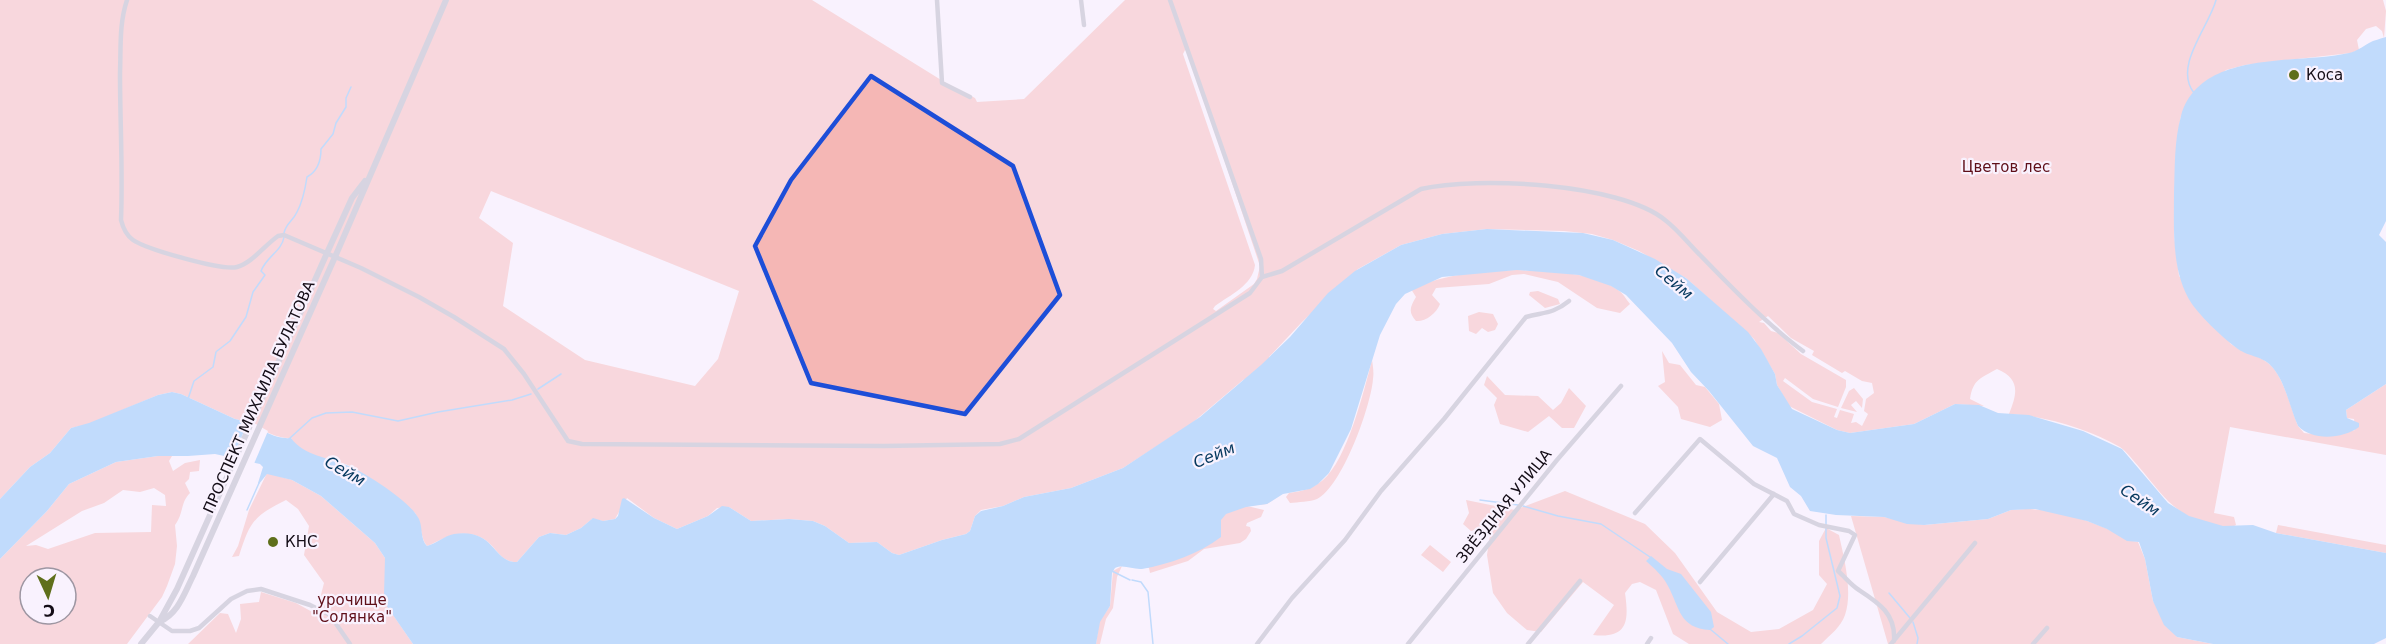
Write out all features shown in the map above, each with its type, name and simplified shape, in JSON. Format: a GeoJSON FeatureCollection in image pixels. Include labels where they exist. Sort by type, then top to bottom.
{"type":"FeatureCollection","features":[{"type":"Feature","properties":{"kind":"street"},"geometry":{"type":"LineString","coordinates":[[127,0],[121,26],[120,115],[123,164],[121,220],[128,235],[143,245],[225,268],[241,266],[278,236],[290,236],[327,253],[418,297],[504,349],[524,374],[568,441],[582,444],[884,446],[1000,444],[1019,439],[1214,317],[1250,293],[1262,277],[1282,271],[1421,189],[1446,185],[1502,183],[1564,188],[1612,197],[1633,204],[1663,218],[1803,351]]}},
{"type":"Feature","properties":{"kind":"street","name":"ПРОСПЕКТ МИХАИЛА БУЛАТОВА"},"geometry":{"type":"LineString","coordinates":[[159,622],[168,618],[181,600],[335,257],[446,0]]}},
{"type":"Feature","properties":{"kind":"street"},"geometry":{"type":"LineString","coordinates":[[937,0],[942,83],[970,97]]}},
{"type":"Feature","properties":{"kind":"street"},"geometry":{"type":"LineString","coordinates":[[1081,0],[1084,25]]}},
{"type":"Feature","properties":{"kind":"street"},"geometry":{"type":"LineString","coordinates":[[1170,0],[1262,259],[1262,277]]}},
{"type":"Feature","properties":{"kind":"street","name":"ПРОСПЕКТ МИХАИЛА БУЛАТОВА"},"geometry":{"type":"LineString","coordinates":[[141,644],[159,622],[177,589],[352,198],[371,173]]}},
{"type":"Feature","properties":{"kind":"street"},"geometry":{"type":"LineString","coordinates":[[1257,644],[1292,598],[1345,540],[1381,491],[1444,419],[1526,317],[1547,314],[1559,309],[1569,301]]}},
{"type":"Feature","properties":{"kind":"street","name":"ЗВЁЗДНАЯ УЛИЦА"},"geometry":{"type":"LineString","coordinates":[[1408,644],[1557,460],[1621,386]]}},
{"type":"Feature","properties":{"kind":"street"},"geometry":{"type":"LineString","coordinates":[[1635,513],[1700,439],[1754,484],[1787,501],[1794,514],[1819,525],[1849,531],[1855,535],[1838,571],[1858,590],[1873,597],[1890,615],[1895,629],[1892,642]]}},
{"type":"Feature","properties":{"kind":"street"},"geometry":{"type":"LineString","coordinates":[[1700,582],[1774,494]]}},
{"type":"Feature","properties":{"kind":"street"},"geometry":{"type":"LineString","coordinates":[[1892,642],[1975,543]]}},
{"type":"Feature","properties":{"kind":"street"},"geometry":{"type":"LineString","coordinates":[[1528,644],[1580,581]]}},
{"type":"Feature","properties":{"kind":"street"},"geometry":{"type":"LineString","coordinates":[[150,616],[175,632],[195,630],[231,599],[247,591],[261,589],[310,605],[330,615],[350,644]]}},
{"type":"Feature","properties":{"kind":"street"},"geometry":{"type":"LineString","coordinates":[[2033,644],[2047,628]]}},
{"type":"Feature","properties":{"kind":"street"},"geometry":{"type":"LineString","coordinates":[[1647,644],[1651,639]]}},
{"type":"Feature","properties":{"kind":"highlighted area"},"geometry":{"type":"Polygon","coordinates":[[[871,76],[1013,166],[1060,295],[965,414],[811,383],[755,246],[791,180],[871,76]]]}},
{"type":"Feature","properties":{"kind":"green space","name":"Цветов лес"},"geometry":{"type":"Polygon","coordinates":[[[0,0],[812,0],[946,83],[975,98],[977,102],[1024,99],[1125,0],[2383,0],[2386,11],[2384,38],[2382,31],[2376,26],[2366,29],[2357,40],[2359,50],[2351,53],[2245,65],[2226,70],[2181,116],[2177,139],[2174,234],[2179,276],[2231,344],[2264,360],[2273,368],[2282,383],[2298,426],[2304,433],[2332,436],[2355,430],[2354,419],[2347,418],[2346,410],[2386,384],[2386,455],[2230,427],[2214,513],[2234,517],[2236,525],[2231,527],[2201,521],[2179,511],[2163,496],[2125,451],[2108,440],[2052,421],[2009,414],[2015,388],[2010,377],[1997,369],[1982,377],[1971,392],[1970,399],[1984,406],[1955,404],[1914,424],[1850,433],[1837,430],[1789,406],[1777,385],[1775,374],[1754,339],[1686,278],[1639,251],[1592,234],[1487,229],[1442,234],[1401,245],[1358,269],[1269,357],[1275,370],[1243,380],[1191,424],[1123,468],[1071,488],[1024,497],[1003,506],[981,510],[975,516],[970,531],[966,534],[899,555],[892,553],[877,542],[849,543],[825,526],[813,521],[789,519],[751,521],[729,507],[717,508],[708,516],[677,529],[654,518],[627,498],[615,519],[603,521],[592,519],[581,528],[566,535],[550,533],[539,537],[517,562],[503,558],[488,542],[471,534],[450,536],[427,546],[415,513],[359,471],[343,463],[309,454],[295,445],[291,438],[276,436],[250,423],[235,419],[172,392],[158,395],[89,424],[71,428],[50,453],[30,467],[0,499],[0,0]],[[1185,50],[1183,54],[1255,265],[1245,284],[1215,306],[1213,309],[1216,311],[1254,284],[1260,266],[1188,52],[1185,50]],[[491,191],[479,218],[513,243],[503,306],[585,360],[695,386],[718,359],[739,291],[491,191]],[[1768,316],[1759,322],[1778,333],[1801,354],[1846,380],[1846,387],[1838,407],[1813,399],[1785,378],[1783,381],[1812,402],[1837,409],[1834,417],[1837,418],[1840,410],[1854,414],[1851,423],[1856,422],[1862,426],[1868,414],[1864,411],[1866,399],[1874,393],[1872,383],[1862,381],[1845,371],[1842,373],[1812,355],[1814,351],[1791,338],[1768,316]]]}},
{"type":"Feature","properties":{"kind":"green space"},"geometry":{"type":"Polygon","coordinates":[[[1517,270],[1582,275],[1607,283],[1620,291],[1630,304],[1620,313],[1597,308],[1558,282],[1524,274],[1512,275],[1489,284],[1436,288],[1432,295],[1440,304],[1436,311],[1426,319],[1419,321],[1416,321],[1412,315],[1411,307],[1416,297],[1411,289],[1451,276],[1517,270]]]}},
{"type":"Feature","properties":{"kind":"green space"},"geometry":{"type":"Polygon","coordinates":[[[1538,291],[1558,299],[1560,304],[1545,308],[1529,295],[1530,292],[1538,291]]]}},
{"type":"Feature","properties":{"kind":"green space"},"geometry":{"type":"Polygon","coordinates":[[[1479,312],[1493,314],[1498,324],[1495,330],[1488,332],[1482,328],[1476,334],[1469,331],[1468,316],[1479,312]]]}},
{"type":"Feature","properties":{"kind":"green space"},"geometry":{"type":"Polygon","coordinates":[[[1662,351],[1669,363],[1680,365],[1696,385],[1705,387],[1719,404],[1722,420],[1710,427],[1681,419],[1678,407],[1658,386],[1665,382],[1662,351]]]}},
{"type":"Feature","properties":{"kind":"green space"},"geometry":{"type":"Polygon","coordinates":[[[1372,360],[1373,377],[1367,407],[1354,445],[1336,479],[1327,492],[1317,499],[1290,503],[1286,497],[1289,493],[1307,489],[1319,483],[1332,470],[1340,457],[1354,424],[1372,360]]]}},
{"type":"Feature","properties":{"kind":"green space"},"geometry":{"type":"Polygon","coordinates":[[[1487,376],[1505,395],[1538,396],[1553,410],[1561,403],[1569,388],[1586,406],[1574,428],[1562,428],[1549,416],[1528,432],[1500,424],[1494,405],[1497,398],[1484,385],[1487,376]]]}},
{"type":"Feature","properties":{"kind":"green space"},"geometry":{"type":"Polygon","coordinates":[[[1854,388],[1863,399],[1862,408],[1856,401],[1851,405],[1857,412],[1841,408],[1849,391],[1854,388]]]}},
{"type":"Feature","properties":{"kind":"green space"},"geometry":{"type":"Polygon","coordinates":[[[172,456],[169,461],[173,471],[185,463],[200,460],[199,471],[190,472],[189,479],[185,483],[190,493],[175,525],[177,546],[175,564],[167,586],[162,597],[127,644],[0,644],[0,559],[47,511],[69,484],[116,462],[172,456]],[[154,488],[140,492],[123,490],[104,503],[82,511],[26,546],[36,545],[48,549],[95,533],[151,532],[152,505],[166,506],[165,495],[154,488]]]}},
{"type":"Feature","properties":{"kind":"green space","name":"урочище \"Солянка\""},"geometry":{"type":"Polygon","coordinates":[[[267,473],[292,480],[321,496],[375,543],[385,558],[389,609],[413,644],[188,644],[220,613],[228,614],[236,633],[241,619],[240,604],[259,602],[261,592],[296,603],[316,614],[324,583],[304,555],[309,526],[298,509],[286,500],[255,521],[246,535],[239,556],[232,557],[238,546],[249,510],[267,473]]]}},
{"type":"Feature","properties":{"kind":"green space"},"geometry":{"type":"Polygon","coordinates":[[[1565,491],[1645,524],[1675,553],[1717,612],[1751,632],[1779,629],[1813,610],[1827,584],[1819,575],[1819,541],[1826,528],[1839,535],[1848,586],[1845,615],[1835,631],[1821,644],[1689,644],[1673,634],[1656,590],[1640,582],[1632,584],[1625,593],[1626,620],[1620,631],[1613,634],[1593,635],[1614,605],[1583,582],[1541,632],[1527,630],[1507,613],[1493,593],[1487,555],[1490,535],[1480,529],[1471,531],[1463,524],[1469,513],[1466,500],[1515,510],[1565,491]]]}},
{"type":"Feature","properties":{"kind":"green space"},"geometry":{"type":"Polygon","coordinates":[[[1277,497],[1267,504],[1247,506],[1264,510],[1261,517],[1247,523],[1246,526],[1250,527],[1251,531],[1240,543],[1204,549],[1188,561],[1150,573],[1149,568],[1145,568],[1141,507],[1277,497]]]}},
{"type":"Feature","properties":{"kind":"green space"},"geometry":{"type":"Polygon","coordinates":[[[2011,510],[2046,510],[2075,517],[2103,527],[2128,540],[2138,542],[2145,559],[2153,601],[2177,637],[2213,644],[1888,644],[1851,516],[1884,517],[1924,525],[1988,519],[2011,510]]]}},
{"type":"Feature","properties":{"kind":"green space"},"geometry":{"type":"Polygon","coordinates":[[[2278,525],[2386,545],[2386,553],[2276,533],[2278,525]]]}},
{"type":"Feature","properties":{"kind":"green space"},"geometry":{"type":"Polygon","coordinates":[[[1430,545],[1451,562],[1443,572],[1421,555],[1430,545]]]}},
{"type":"Feature","properties":{"kind":"green space"},"geometry":{"type":"Polygon","coordinates":[[[1122,566],[1117,577],[1113,608],[1106,619],[1100,644],[1096,644],[1099,622],[1110,606],[1113,571],[1122,566]]]}},
{"type":"Feature","properties":{"kind":"water"},"geometry":{"type":"Polygon","coordinates":[[[2386,37],[2386,221],[2379,235],[2386,242],[2386,384],[2346,410],[2347,418],[2359,423],[2359,427],[2345,434],[2319,436],[2304,431],[2298,426],[2281,381],[2269,364],[2242,352],[2226,340],[2196,310],[2185,292],[2177,265],[2174,236],[2177,135],[2181,116],[2192,95],[2208,80],[2229,70],[2252,64],[2349,53],[2386,37]]]}},
{"type":"Feature","properties":{"kind":"water","name":"Сейм"},"geometry":{"type":"Polygon","coordinates":[[[1487,229],[1583,233],[1613,240],[1655,259],[1686,278],[1748,332],[1761,349],[1775,374],[1777,385],[1792,409],[1837,430],[1850,433],[1914,424],[1955,404],[1979,405],[1998,413],[2029,415],[2083,431],[2122,449],[2168,503],[2189,516],[2223,526],[2253,525],[2276,533],[2386,553],[2386,638],[2374,644],[2213,644],[2177,637],[2164,625],[2153,601],[2145,559],[2139,542],[2127,541],[2087,521],[2035,509],[2011,510],[1988,519],[1924,525],[1907,524],[1884,517],[1836,515],[1810,511],[1801,496],[1790,487],[1777,458],[1753,446],[1691,372],[1672,343],[1626,295],[1611,286],[1579,275],[1517,270],[1442,277],[1405,294],[1396,304],[1380,335],[1351,429],[1329,473],[1310,489],[1283,494],[1267,504],[1246,507],[1226,514],[1221,520],[1221,537],[1193,553],[1142,569],[1115,568],[1112,573],[1110,606],[1100,622],[1096,644],[413,644],[386,605],[385,558],[375,543],[321,496],[292,480],[267,474],[259,484],[263,467],[260,464],[215,454],[158,456],[116,462],[69,484],[47,511],[0,559],[0,499],[30,467],[50,453],[71,428],[158,395],[172,392],[269,434],[291,438],[303,449],[349,466],[366,475],[398,496],[414,512],[419,519],[423,540],[427,546],[450,535],[468,534],[486,540],[503,557],[517,562],[539,537],[550,533],[566,535],[581,528],[593,518],[603,521],[615,519],[624,498],[654,518],[677,529],[708,516],[722,506],[729,507],[751,521],[789,519],[813,521],[825,526],[849,543],[877,542],[892,553],[899,555],[966,534],[970,531],[975,516],[981,511],[1003,506],[1024,497],[1071,488],[1123,468],[1200,417],[1261,365],[1290,337],[1328,293],[1355,271],[1401,245],[1442,234],[1487,229]]]}},
{"type":"Feature","properties":{"kind":"water"},"geometry":{"type":"Polygon","coordinates":[[[1651,556],[1667,569],[1681,574],[1711,612],[1714,627],[1710,630],[1700,628],[1686,621],[1666,582],[1646,561],[1651,556]]]}},
{"type":"Feature","properties":{"kind":"pier"},"geometry":{"type":"Polygon","coordinates":[[[249,420],[268,431],[253,466],[231,461],[249,420]]]}},
{"type":"Feature","properties":{"kind":"waterway"},"geometry":{"type":"LineString","coordinates":[[2194,93],[2189,82],[2190,59],[2216,0]]}},
{"type":"Feature","properties":{"kind":"waterway"},"geometry":{"type":"LineString","coordinates":[[284,233],[301,204],[307,177],[316,169],[321,149],[333,134],[336,123],[346,107],[346,98],[351,87]]}},
{"type":"Feature","properties":{"kind":"waterway"},"geometry":{"type":"LineString","coordinates":[[217,351],[230,341],[246,317],[253,292],[265,275],[261,271],[263,266],[283,242],[284,237]]}},
{"type":"Feature","properties":{"kind":"waterway"},"geometry":{"type":"LineString","coordinates":[[188,399],[194,381],[213,367],[216,352]]}},
{"type":"Feature","properties":{"kind":"waterway"},"geometry":{"type":"LineString","coordinates":[[538,389],[561,374]]}},
{"type":"Feature","properties":{"kind":"waterway"},"geometry":{"type":"LineString","coordinates":[[290,438],[312,418],[326,413],[352,412],[398,421],[512,400],[531,394]]}},
{"type":"Feature","properties":{"kind":"waterway"},"geometry":{"type":"LineString","coordinates":[[247,510],[259,483]]}},
{"type":"Feature","properties":{"kind":"waterway"},"geometry":{"type":"LineString","coordinates":[[1480,500],[1518,505]]}},
{"type":"Feature","properties":{"kind":"waterway"},"geometry":{"type":"LineString","coordinates":[[1523,506],[1558,516],[1601,524],[1650,557]]}},
{"type":"Feature","properties":{"kind":"waterway"},"geometry":{"type":"LineString","coordinates":[[1789,644],[1837,608],[1840,596],[1826,538],[1826,515]]}},
{"type":"Feature","properties":{"kind":"waterway"},"geometry":{"type":"LineString","coordinates":[[1112,571],[1130,580]]}},
{"type":"Feature","properties":{"kind":"waterway"},"geometry":{"type":"LineString","coordinates":[[1132,580],[1141,582],[1148,592],[1153,644]]}},
{"type":"Feature","properties":{"kind":"waterway"},"geometry":{"type":"LineString","coordinates":[[1889,593],[1910,618]]}},
{"type":"Feature","properties":{"kind":"waterway"},"geometry":{"type":"LineString","coordinates":[[1913,622],[1918,638],[1917,644]]}},
{"type":"Feature","properties":{"kind":"waterway"},"geometry":{"type":"LineString","coordinates":[[1710,629],[1728,644]]}},
{"type":"Feature","properties":{"kind":"place","name":"Коса"},"geometry":{"type":"Point","coordinates":[2294,75]}},
{"type":"Feature","properties":{"kind":"place","name":"КНС"},"geometry":{"type":"Point","coordinates":[273,542]}}]}
